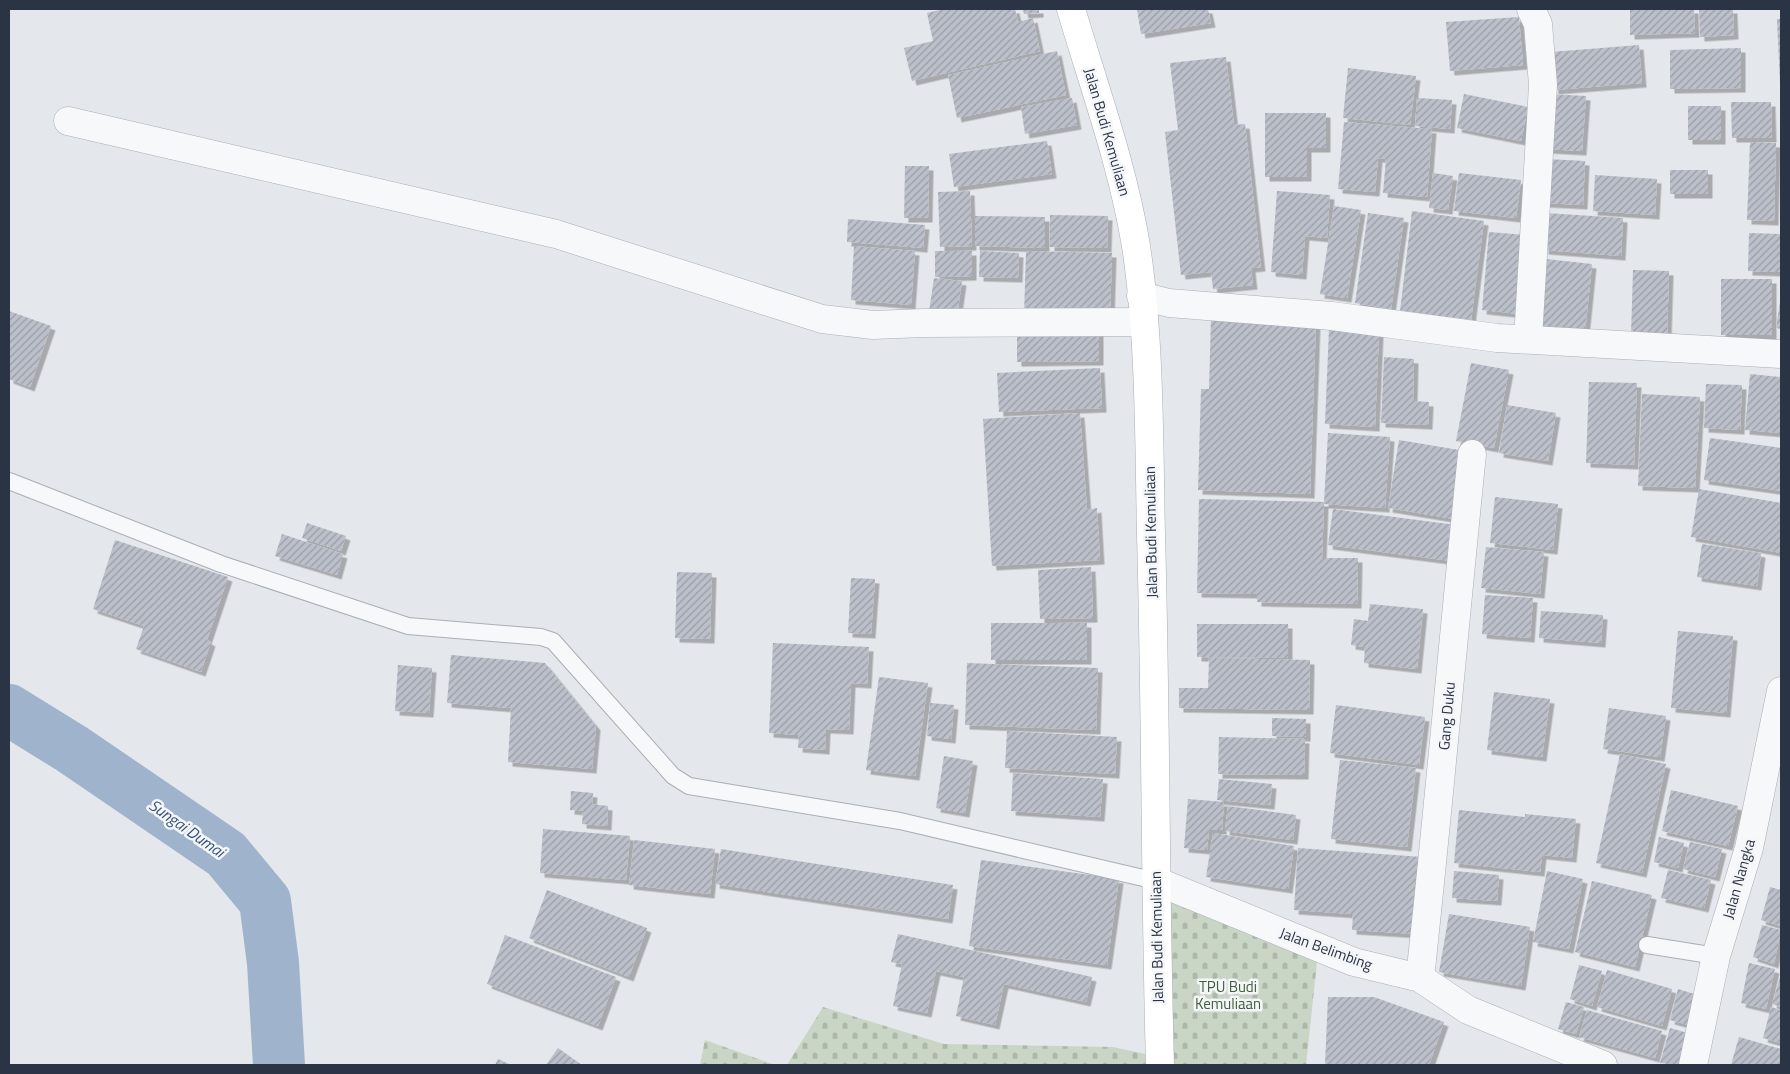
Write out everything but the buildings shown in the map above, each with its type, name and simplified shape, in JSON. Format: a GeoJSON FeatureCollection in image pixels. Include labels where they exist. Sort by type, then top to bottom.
{"type":"FeatureCollection","features":[{"type":"Feature","properties":{"kind":"street","name":"Jalan Budi Kemuliaan"},"geometry":{"type":"LineString","coordinates":[[1071,9],[1125,191],[1136,247],[1142,309],[1152,535],[1160,1065]]}},
{"type":"Feature","properties":{"kind":"street"},"geometry":{"type":"LineString","coordinates":[[1528,339],[1543,85],[1538,24],[1531,9]]}},
{"type":"Feature","properties":{"kind":"street"},"geometry":{"type":"LineString","coordinates":[[68,121],[556,234],[822,319],[874,325],[924,323],[1142,309],[1169,303],[1332,316],[1497,338],[1781,354]]}},
{"type":"Feature","properties":{"kind":"street","name":"Gang Duku"},"geometry":{"type":"LineString","coordinates":[[1420,978],[1441,786],[1455,612],[1472,454]]}},
{"type":"Feature","properties":{"kind":"street","name":"Jalan Nangka"},"geometry":{"type":"LineString","coordinates":[[1693,1065],[1716,956],[1749,848],[1781,691]]}},
{"type":"Feature","properties":{"kind":"street","name":"Jalan Belimbing"},"geometry":{"type":"LineString","coordinates":[[1156,881],[1354,962],[1420,978],[1468,1010],[1566,1058],[1603,1065]]}},
{"type":"Feature","properties":{"kind":"lane"},"geometry":{"type":"LineString","coordinates":[[9,481],[221,564],[408,626],[541,637],[553,642],[673,776],[690,786],[900,821],[1156,881]]}},
{"type":"Feature","properties":{"kind":"lane"},"geometry":{"type":"LineString","coordinates":[[1647,945],[1716,956]]}},
{"type":"Feature","properties":{"kind":"green space","name":"TPU Budi Kemuliaan"},"geometry":{"type":"Polygon","coordinates":[[[1157,898],[1318,953],[1306,1065],[787,1065],[823,1007],[944,1044],[1113,1047],[1159,1057],[1157,898]]]}},
{"type":"Feature","properties":{"kind":"green space"},"geometry":{"type":"Polygon","coordinates":[[[705,1040],[775,1065],[700,1065],[705,1040]]]}},
{"type":"Feature","properties":{"kind":"waterway","name":"Sungai Dumai"},"geometry":{"type":"LineString","coordinates":[[9,710],[72,749],[226,854],[265,901],[273,963],[279,1065]]}}]}
